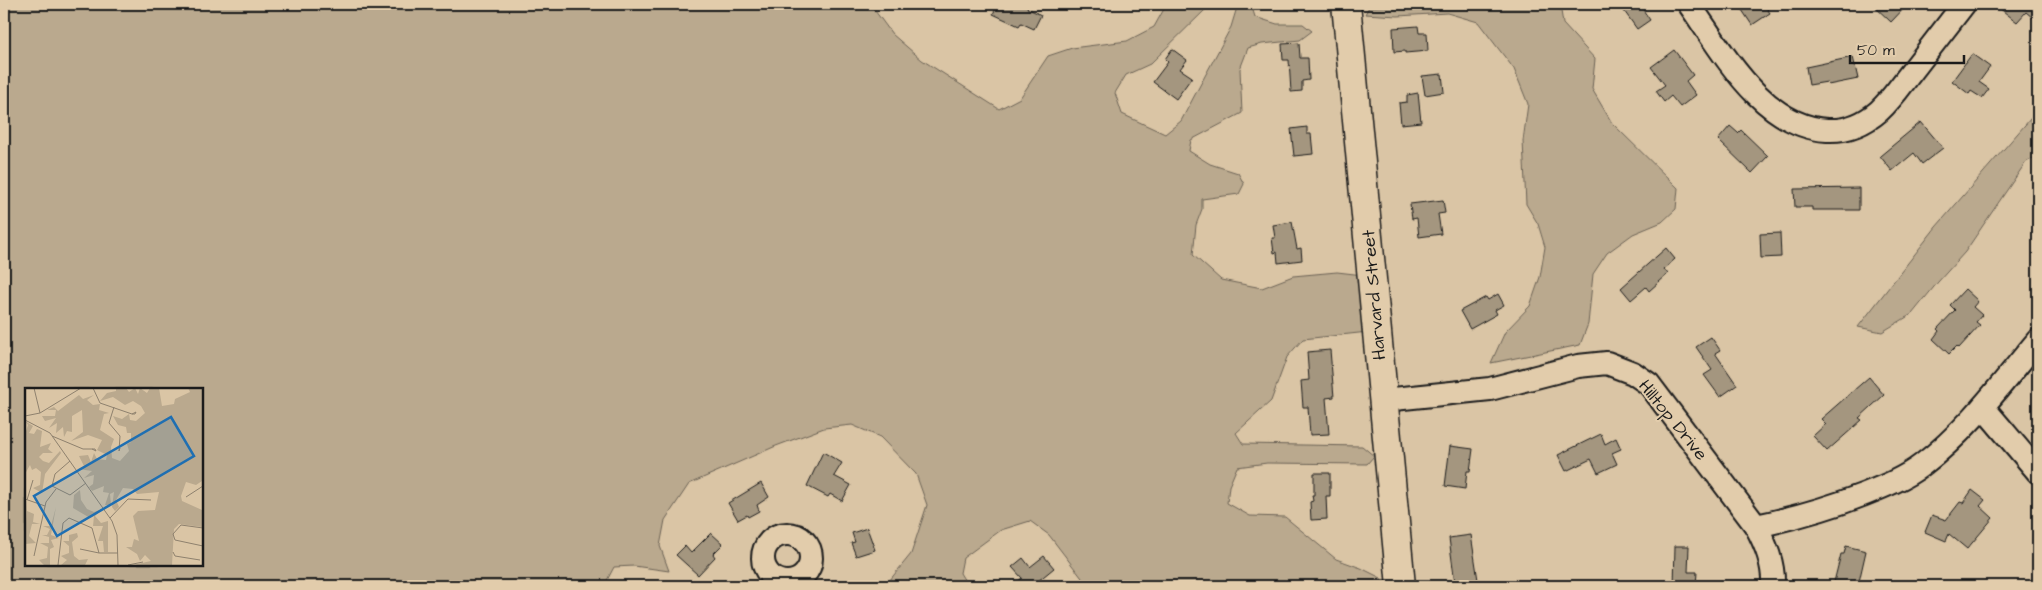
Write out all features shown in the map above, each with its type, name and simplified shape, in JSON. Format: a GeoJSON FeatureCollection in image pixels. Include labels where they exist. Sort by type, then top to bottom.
{"type":"FeatureCollection","features":[{"type":"Feature","properties":{"kind":"main road","name":"Harvard Street"},"geometry":{"type":"LineString","coordinates":[[1346,4],[1401,586]]}},
{"type":"Feature","properties":{"kind":"street"},"geometry":{"type":"LineString","coordinates":[[1689,4],[1740,74],[1775,112],[1796,124],[1808,128],[1834,130],[1860,124],[1880,110],[1902,85],[1964,4]]}},
{"type":"Feature","properties":{"kind":"street"},"geometry":{"type":"LineString","coordinates":[[1756,526],[1798,518],[1837,505],[1897,481],[1922,466],[1983,407],[2038,340]]}},
{"type":"Feature","properties":{"kind":"street","name":"Hilltop Drive"},"geometry":{"type":"LineString","coordinates":[[1384,400],[1490,388],[1578,366],[1608,363],[1633,373],[1649,384],[1756,526],[1766,546],[1771,564],[1773,586]]}},
{"type":"Feature","properties":{"kind":"street"},"geometry":{"type":"LineString","coordinates":[[1983,407],[2038,472]]}},
{"type":"Feature","properties":{"kind":"shaded area"},"geometry":{"type":"Polygon","coordinates":[[[4,4],[870,4],[892,34],[922,60],[999,109],[1020,98],[1048,56],[1072,48],[1127,41],[1154,27],[1164,9],[1164,4],[1211,4],[1150,64],[1126,75],[1115,93],[1122,114],[1165,134],[1181,121],[1231,27],[1238,4],[1251,4],[1255,17],[1277,24],[1303,24],[1312,31],[1300,40],[1262,44],[1248,48],[1240,69],[1242,113],[1191,140],[1189,151],[1210,164],[1238,173],[1244,184],[1239,194],[1202,199],[1202,209],[1196,225],[1193,255],[1221,280],[1262,288],[1293,276],[1337,272],[1363,275],[1368,332],[1303,339],[1287,357],[1271,401],[1236,433],[1243,444],[1362,446],[1374,456],[1367,464],[1267,463],[1237,467],[1229,486],[1227,503],[1250,516],[1285,517],[1336,559],[1381,578],[1382,586],[1332,586],[1326,583],[1307,586],[1088,586],[1049,535],[1030,521],[1001,530],[963,558],[960,573],[968,586],[885,586],[911,554],[927,505],[916,474],[880,437],[852,425],[824,428],[776,446],[689,484],[665,520],[660,546],[669,571],[634,566],[614,567],[604,586],[4,586],[4,4]]]}},
{"type":"Feature","properties":{"kind":"shaded area"},"geometry":{"type":"Polygon","coordinates":[[[1416,4],[1560,4],[1563,24],[1595,59],[1592,89],[1612,123],[1678,188],[1676,209],[1662,222],[1633,234],[1607,253],[1593,274],[1588,324],[1580,345],[1491,363],[1505,332],[1530,306],[1540,277],[1545,247],[1538,224],[1526,204],[1523,141],[1528,104],[1514,69],[1478,22],[1447,13],[1398,16],[1365,14],[1369,7],[1416,4]]]}},
{"type":"Feature","properties":{"kind":"shaded area"},"geometry":{"type":"Polygon","coordinates":[[[2038,110],[2038,156],[2026,162],[1965,252],[1912,314],[1882,332],[1858,327],[1936,227],[2038,110]]]}},
{"type":"Feature","properties":{"kind":"building"},"geometry":{"type":"Polygon","coordinates":[[[998,4],[1029,4],[1027,8],[1041,15],[1034,29],[1021,23],[1019,26],[993,14],[998,4]]]}},
{"type":"Feature","properties":{"kind":"building"},"geometry":{"type":"Polygon","coordinates":[[[1619,4],[1639,4],[1650,20],[1637,29],[1619,4]]]}},
{"type":"Feature","properties":{"kind":"building"},"geometry":{"type":"Polygon","coordinates":[[[1738,4],[1764,4],[1770,13],[1752,25],[1738,4]]]}},
{"type":"Feature","properties":{"kind":"building"},"geometry":{"type":"Polygon","coordinates":[[[1872,4],[1908,4],[1891,22],[1872,4]]]}},
{"type":"Feature","properties":{"kind":"building"},"geometry":{"type":"Polygon","coordinates":[[[1994,4],[2038,4],[2038,11],[2033,18],[2026,12],[2017,22],[1994,4]]]}},
{"type":"Feature","properties":{"kind":"building"},"geometry":{"type":"Polygon","coordinates":[[[1418,26],[1419,33],[1427,33],[1428,51],[1394,52],[1393,28],[1418,26]]]}},
{"type":"Feature","properties":{"kind":"building"},"geometry":{"type":"Polygon","coordinates":[[[1299,43],[1300,58],[1308,58],[1309,80],[1302,81],[1302,91],[1291,92],[1289,60],[1283,60],[1282,44],[1299,43]]]}},
{"type":"Feature","properties":{"kind":"building"},"geometry":{"type":"Polygon","coordinates":[[[1172,49],[1187,60],[1180,69],[1192,77],[1176,99],[1153,82],[1168,62],[1165,59],[1172,49]]]}},
{"type":"Feature","properties":{"kind":"building"},"geometry":{"type":"Polygon","coordinates":[[[1674,50],[1693,75],[1686,81],[1696,95],[1680,107],[1671,96],[1664,102],[1656,91],[1665,85],[1651,67],[1674,50]]]}},
{"type":"Feature","properties":{"kind":"building"},"geometry":{"type":"Polygon","coordinates":[[[1972,54],[1990,67],[1979,82],[1989,89],[1982,98],[1971,91],[1969,94],[1952,81],[1972,54]]]}},
{"type":"Feature","properties":{"kind":"building"},"geometry":{"type":"Polygon","coordinates":[[[1853,57],[1858,79],[1828,85],[1827,82],[1809,85],[1806,67],[1853,57]]]}},
{"type":"Feature","properties":{"kind":"building"},"geometry":{"type":"Polygon","coordinates":[[[1442,74],[1444,92],[1425,95],[1422,76],[1442,74]]]}},
{"type":"Feature","properties":{"kind":"building"},"geometry":{"type":"Polygon","coordinates":[[[1418,93],[1421,122],[1401,124],[1399,103],[1407,102],[1407,95],[1418,93]]]}},
{"type":"Feature","properties":{"kind":"building"},"geometry":{"type":"Polygon","coordinates":[[[1921,122],[1943,148],[1922,164],[1914,153],[1892,171],[1880,156],[1921,122]]]}},
{"type":"Feature","properties":{"kind":"building"},"geometry":{"type":"Polygon","coordinates":[[[1730,126],[1738,133],[1741,130],[1768,156],[1752,173],[1718,140],[1730,126]]]}},
{"type":"Feature","properties":{"kind":"building"},"geometry":{"type":"Polygon","coordinates":[[[1307,127],[1307,134],[1311,134],[1313,154],[1294,156],[1291,129],[1307,127]]]}},
{"type":"Feature","properties":{"kind":"building"},"geometry":{"type":"Polygon","coordinates":[[[1859,188],[1859,210],[1812,210],[1812,207],[1795,207],[1794,189],[1859,188]]]}},
{"type":"Feature","properties":{"kind":"building"},"geometry":{"type":"Polygon","coordinates":[[[1443,200],[1445,213],[1438,214],[1441,234],[1419,237],[1417,218],[1412,219],[1410,204],[1443,200]]]}},
{"type":"Feature","properties":{"kind":"building"},"geometry":{"type":"Polygon","coordinates":[[[1292,222],[1297,249],[1301,248],[1302,260],[1278,263],[1277,252],[1274,253],[1272,238],[1275,238],[1273,225],[1292,222]]]}},
{"type":"Feature","properties":{"kind":"building"},"geometry":{"type":"Polygon","coordinates":[[[1780,233],[1781,257],[1761,258],[1760,234],[1780,233]]]}},
{"type":"Feature","properties":{"kind":"building"},"geometry":{"type":"Polygon","coordinates":[[[1666,248],[1675,259],[1664,269],[1668,274],[1649,291],[1646,287],[1631,300],[1621,288],[1666,248]]]}},
{"type":"Feature","properties":{"kind":"building"},"geometry":{"type":"Polygon","coordinates":[[[1965,289],[1978,301],[1973,307],[1982,315],[1976,322],[1980,325],[1959,348],[1957,346],[1949,354],[1933,339],[1939,331],[1937,329],[1955,310],[1950,305],[1965,289]]]}},
{"type":"Feature","properties":{"kind":"building"},"geometry":{"type":"Polygon","coordinates":[[[1498,294],[1504,305],[1495,310],[1497,314],[1470,329],[1460,311],[1486,297],[1488,300],[1498,294]]]}},
{"type":"Feature","properties":{"kind":"building"},"geometry":{"type":"Polygon","coordinates":[[[1711,337],[1720,350],[1715,353],[1737,385],[1720,397],[1704,375],[1712,370],[1696,347],[1711,337]]]}},
{"type":"Feature","properties":{"kind":"building"},"geometry":{"type":"Polygon","coordinates":[[[1330,350],[1334,397],[1326,398],[1329,434],[1310,435],[1308,407],[1303,407],[1301,381],[1309,380],[1307,352],[1330,350]]]}},
{"type":"Feature","properties":{"kind":"building"},"geometry":{"type":"Polygon","coordinates":[[[1869,377],[1884,395],[1859,418],[1862,420],[1827,451],[1813,436],[1826,424],[1821,419],[1869,377]]]}},
{"type":"Feature","properties":{"kind":"building"},"geometry":{"type":"Polygon","coordinates":[[[1601,434],[1605,444],[1616,438],[1621,449],[1612,453],[1617,464],[1598,473],[1591,459],[1566,471],[1558,455],[1601,434]]]}},
{"type":"Feature","properties":{"kind":"building"},"geometry":{"type":"Polygon","coordinates":[[[1450,446],[1473,449],[1470,471],[1467,471],[1465,489],[1445,486],[1450,446]]]}},
{"type":"Feature","properties":{"kind":"building"},"geometry":{"type":"Polygon","coordinates":[[[823,452],[842,463],[834,476],[851,485],[842,501],[830,494],[828,497],[807,486],[823,452]]]}},
{"type":"Feature","properties":{"kind":"building"},"geometry":{"type":"Polygon","coordinates":[[[1314,473],[1330,473],[1330,496],[1326,496],[1327,519],[1311,520],[1310,502],[1313,501],[1312,495],[1314,495],[1314,473]]]}},
{"type":"Feature","properties":{"kind":"building"},"geometry":{"type":"Polygon","coordinates":[[[761,483],[769,497],[757,505],[759,511],[738,520],[728,503],[761,483]]]}},
{"type":"Feature","properties":{"kind":"building"},"geometry":{"type":"Polygon","coordinates":[[[1972,490],[1985,500],[1980,506],[1993,518],[1967,549],[1949,534],[1946,541],[1925,532],[1932,515],[1946,520],[1960,502],[1963,503],[1972,490]]]}},
{"type":"Feature","properties":{"kind":"building"},"geometry":{"type":"Polygon","coordinates":[[[867,528],[875,550],[856,556],[851,543],[855,542],[852,533],[867,528]]]}},
{"type":"Feature","properties":{"kind":"building"},"geometry":{"type":"Polygon","coordinates":[[[711,533],[723,544],[713,554],[715,557],[698,575],[676,555],[685,546],[691,553],[711,533]]]}},
{"type":"Feature","properties":{"kind":"building"},"geometry":{"type":"Polygon","coordinates":[[[1471,535],[1478,580],[1455,583],[1449,538],[1471,535]]]}},
{"type":"Feature","properties":{"kind":"building"},"geometry":{"type":"Polygon","coordinates":[[[1675,546],[1689,546],[1688,572],[1697,572],[1696,586],[1674,586],[1675,546]]]}},
{"type":"Feature","properties":{"kind":"building"},"geometry":{"type":"Polygon","coordinates":[[[1846,546],[1866,551],[1858,586],[1833,586],[1841,554],[1844,554],[1846,546]]]}},
{"type":"Feature","properties":{"kind":"building"},"geometry":{"type":"Polygon","coordinates":[[[1044,556],[1054,568],[1032,586],[1012,586],[1022,578],[1012,567],[1023,558],[1030,567],[1044,556]]]}}]}
